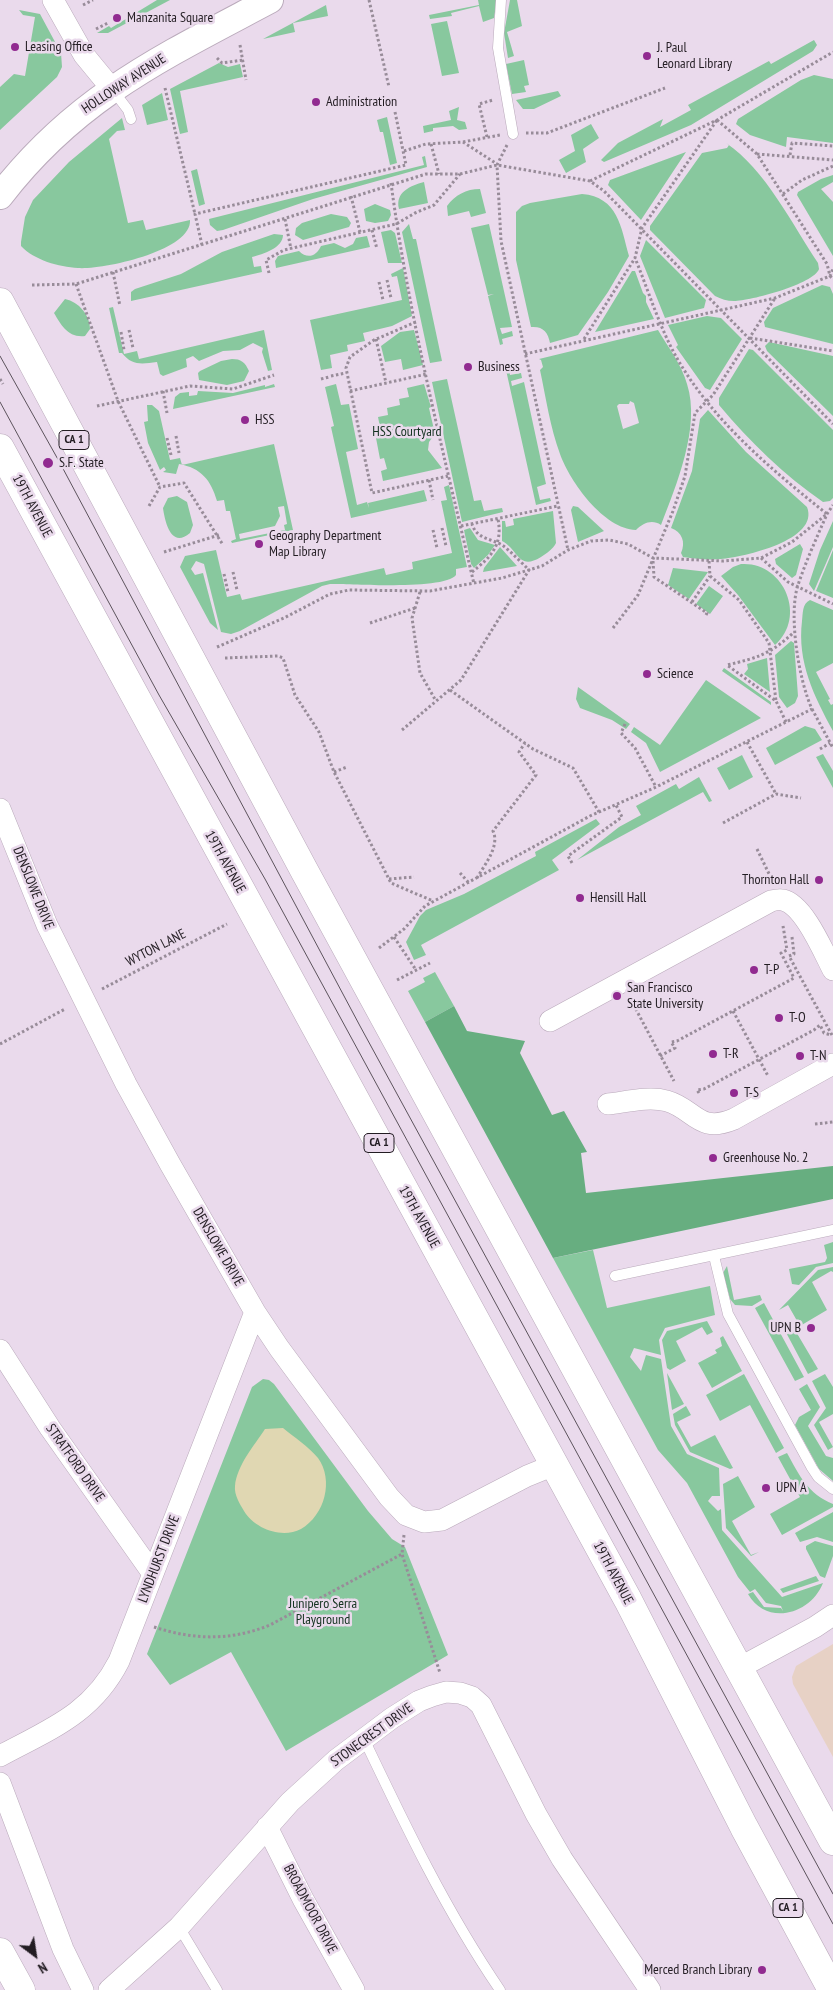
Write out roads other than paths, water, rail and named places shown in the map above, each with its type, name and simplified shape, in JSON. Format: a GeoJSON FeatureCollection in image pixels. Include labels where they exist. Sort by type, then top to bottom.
{"type":"FeatureCollection","features":[{"type":"Feature","properties":{"kind":"main road","name":"CA 1"},"geometry":{"type":"LineString","coordinates":[[0,302],[305,872],[833,1841]]}},
{"type":"Feature","properties":{"kind":"main road","name":"19TH AVENUE"},"geometry":{"type":"LineString","coordinates":[[0,448],[632,1608],[744,1827],[832,1990]]}},
{"type":"Feature","properties":{"kind":"main road"},"geometry":{"type":"LineString","coordinates":[[0,1952],[21,1990]]}},
{"type":"Feature","properties":{"kind":"street"},"geometry":{"type":"LineString","coordinates":[[53,0],[84,55],[107,83]]}},
{"type":"Feature","properties":{"kind":"street","name":"HOLLOWAY AVENUE"},"geometry":{"type":"LineString","coordinates":[[0,196],[48,140],[77,114],[132,57],[237,0]]}},
{"type":"Feature","properties":{"kind":"street","name":"HOLLOWAY AVENUE"},"geometry":{"type":"LineString","coordinates":[[0,172],[22,146],[54,115],[107,83],[140,70],[270,0]]}},
{"type":"Feature","properties":{"kind":"street","name":"DENSLOWE DRIVE"},"geometry":{"type":"LineString","coordinates":[[0,809],[47,925],[126,1084],[255,1312],[345,1440],[389,1497],[406,1515],[424,1522],[442,1520],[527,1476],[554,1465]]}},
{"type":"Feature","properties":{"kind":"street"},"geometry":{"type":"LineString","coordinates":[[550,1021],[761,906],[783,908],[792,904],[802,914],[833,970]]}},
{"type":"Feature","properties":{"kind":"street"},"geometry":{"type":"LineString","coordinates":[[608,1104],[666,1100],[702,1122],[721,1123],[734,1119],[833,1064]]}},
{"type":"Feature","properties":{"kind":"street","name":"LYNDHURST DRIVE"},"geometry":{"type":"LineString","coordinates":[[0,1756],[68,1719],[99,1694],[119,1661],[255,1312]]}},
{"type":"Feature","properties":{"kind":"street","name":"STRATFORD DRIVE"},"geometry":{"type":"LineString","coordinates":[[0,1350],[50,1428],[153,1574]]}},
{"type":"Feature","properties":{"kind":"street"},"geometry":{"type":"LineString","coordinates":[[739,1668],[815,1627],[833,1615]]}},
{"type":"Feature","properties":{"kind":"street","name":"STONECREST DRIVE"},"geometry":{"type":"LineString","coordinates":[[109,1990],[179,1927],[267,1826],[313,1780],[364,1739],[419,1702],[446,1692],[460,1693],[472,1697],[481,1705],[536,1814],[562,1859],[622,1952],[650,1990]]}},
{"type":"Feature","properties":{"kind":"street"},"geometry":{"type":"LineString","coordinates":[[0,1784],[62,1949],[83,1990]]}},
{"type":"Feature","properties":{"kind":"street","name":"BROADMOOR DRIVE"},"geometry":{"type":"LineString","coordinates":[[267,1826],[303,1899],[354,1990]]}},
{"type":"Feature","properties":{"kind":"lane"},"geometry":{"type":"LineString","coordinates":[[501,0],[498,48],[508,95],[513,134]]}},
{"type":"Feature","properties":{"kind":"lane"},"geometry":{"type":"LineString","coordinates":[[107,83],[128,110],[131,119]]}},
{"type":"Feature","properties":{"kind":"lane"},"geometry":{"type":"LineString","coordinates":[[615,1276],[833,1230]]}},
{"type":"Feature","properties":{"kind":"lane"},"geometry":{"type":"LineString","coordinates":[[714,1256],[728,1314],[818,1477],[833,1489]]}},
{"type":"Feature","properties":{"kind":"lane"},"geometry":{"type":"LineString","coordinates":[[364,1739],[425,1865],[465,1936],[500,1990]]}},
{"type":"Feature","properties":{"kind":"lane"},"geometry":{"type":"LineString","coordinates":[[179,1927],[217,1990]]}},
{"type":"Feature","properties":{"kind":"tram line"},"geometry":{"type":"LineString","coordinates":[[0,356],[60,463],[360,1026],[833,1894]]}},
{"type":"Feature","properties":{"kind":"tram line"},"geometry":{"type":"LineString","coordinates":[[0,402],[159,695],[265,879],[833,1924]]}},
{"type":"Feature","properties":{"kind":"place","name":"Manzanita Square"},"geometry":{"type":"Point","coordinates":[117,18]}},
{"type":"Feature","properties":{"kind":"place","name":"Leasing Office"},"geometry":{"type":"Point","coordinates":[15,47]}},
{"type":"Feature","properties":{"kind":"place","name":"J. Paul Leonard Library"},"geometry":{"type":"Point","coordinates":[647,56]}},
{"type":"Feature","properties":{"kind":"place","name":"Administration"},"geometry":{"type":"Point","coordinates":[316,102]}},
{"type":"Feature","properties":{"kind":"place","name":"Business"},"geometry":{"type":"Point","coordinates":[468,367]}},
{"type":"Feature","properties":{"kind":"place","name":"HSS"},"geometry":{"type":"Point","coordinates":[245,420]}},
{"type":"Feature","properties":{"kind":"place","name":"S.F. State"},"geometry":{"type":"Point","coordinates":[48,463]}},
{"type":"Feature","properties":{"kind":"place","name":"Geography Department Map Library"},"geometry":{"type":"Point","coordinates":[259,544]}},
{"type":"Feature","properties":{"kind":"place","name":"Science"},"geometry":{"type":"Point","coordinates":[647,674]}},
{"type":"Feature","properties":{"kind":"place","name":"Thornton Hall"},"geometry":{"type":"Point","coordinates":[819,880]}},
{"type":"Feature","properties":{"kind":"place","name":"Hensill Hall"},"geometry":{"type":"Point","coordinates":[580,898]}},
{"type":"Feature","properties":{"kind":"place","name":"T-P"},"geometry":{"type":"Point","coordinates":[754,970]}},
{"type":"Feature","properties":{"kind":"place","name":"San Francisco State University"},"geometry":{"type":"Point","coordinates":[617,996]}},
{"type":"Feature","properties":{"kind":"place","name":"T-O"},"geometry":{"type":"Point","coordinates":[779,1018]}},
{"type":"Feature","properties":{"kind":"place","name":"T-R"},"geometry":{"type":"Point","coordinates":[713,1054]}},
{"type":"Feature","properties":{"kind":"place","name":"T-N"},"geometry":{"type":"Point","coordinates":[800,1056]}},
{"type":"Feature","properties":{"kind":"place","name":"T-S"},"geometry":{"type":"Point","coordinates":[734,1093]}},
{"type":"Feature","properties":{"kind":"place","name":"Greenhouse No. 2"},"geometry":{"type":"Point","coordinates":[713,1158]}},
{"type":"Feature","properties":{"kind":"place","name":"UPN B"},"geometry":{"type":"Point","coordinates":[811,1328]}},
{"type":"Feature","properties":{"kind":"place","name":"UPN A"},"geometry":{"type":"Point","coordinates":[766,1488]}},
{"type":"Feature","properties":{"kind":"place","name":"Merced Branch Library"},"geometry":{"type":"Point","coordinates":[762,1970]}},
{"type":"Feature","properties":{"kind":"park label","name":"HSS Courtyard"},"geometry":{"type":"Point","coordinates":[407,432]}},
{"type":"Feature","properties":{"kind":"park label","name":"Junipero Serra Playground"},"geometry":{"type":"Point","coordinates":[323,1612]}}]}
